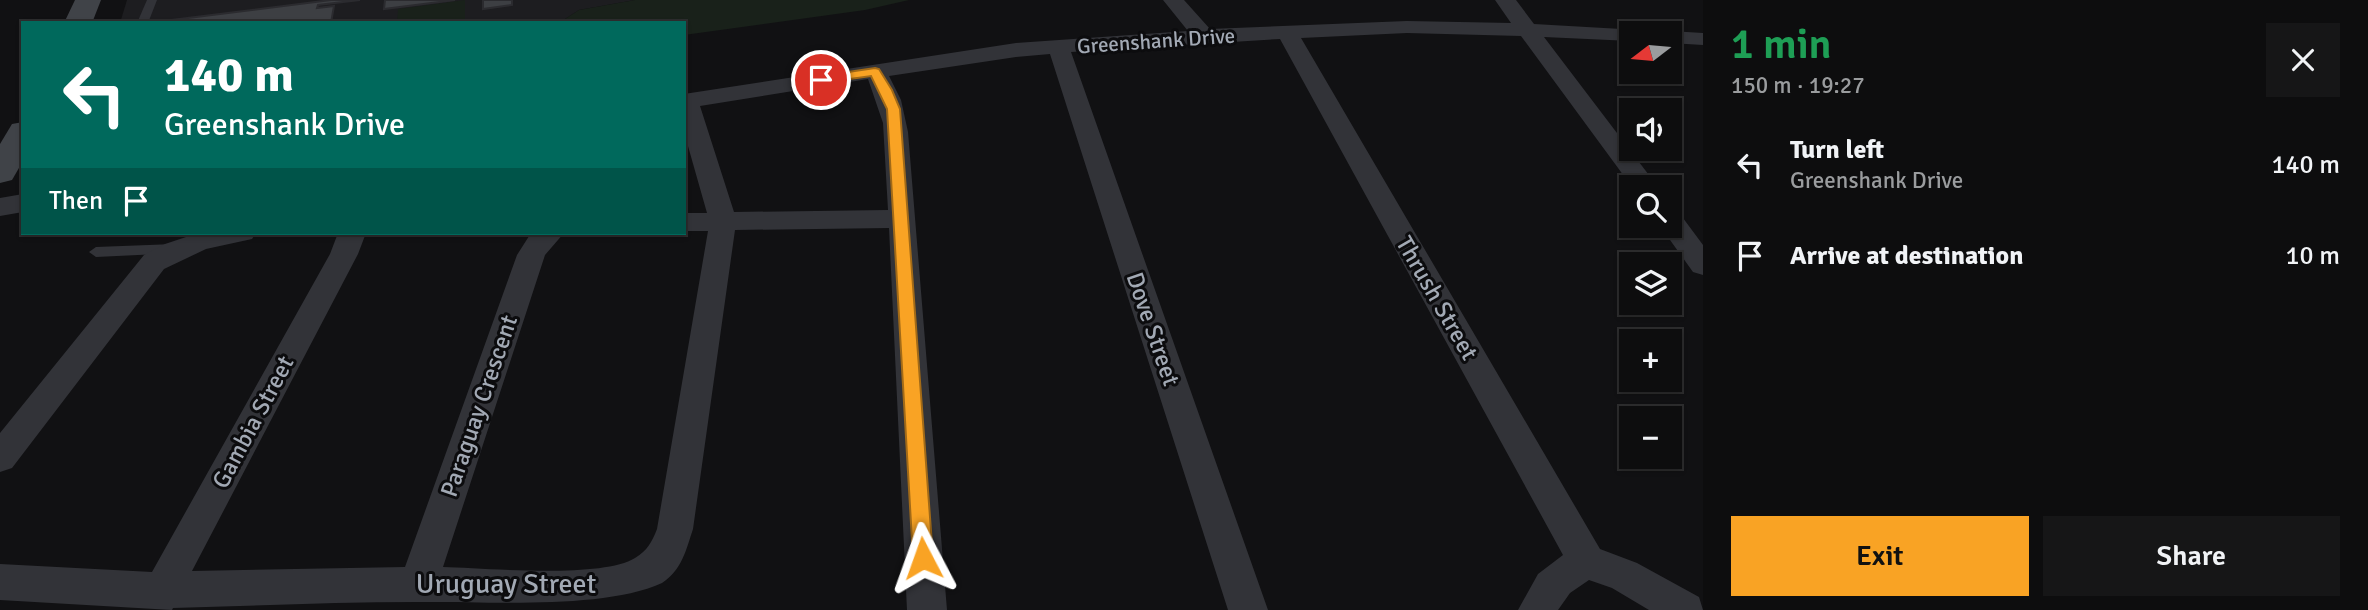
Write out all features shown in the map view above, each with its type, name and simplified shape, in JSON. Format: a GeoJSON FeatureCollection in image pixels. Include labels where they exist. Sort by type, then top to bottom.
{"type":"FeatureCollection","features":[{"type":"Feature","properties":{"kind":"street"},"geometry":{"type":"LineString","coordinates":[[79,21],[89,0]]}},
{"type":"Feature","properties":{"kind":"street"},"geometry":{"type":"LineString","coordinates":[[1173,0],[1204,36]]}},
{"type":"Feature","properties":{"kind":"street"},"geometry":{"type":"LineString","coordinates":[[1505,0],[1636,175]]}},
{"type":"Feature","properties":{"kind":"street","name":"Greenshank Drive"},"geometry":{"type":"LineString","coordinates":[[686,100],[1016,50],[1059,49],[1204,36],[1406,27],[1527,29],[1619,34]]}},
{"type":"Feature","properties":{"kind":"street","name":"Thrush Street"},"geometry":{"type":"LineString","coordinates":[[1287,33],[1587,562]]}},
{"type":"Feature","properties":{"kind":"street"},"geometry":{"type":"LineString","coordinates":[[1682,38],[1703,39]]}},
{"type":"Feature","properties":{"kind":"street","name":"Dove Street"},"geometry":{"type":"LineString","coordinates":[[1059,49],[1248,610]]}},
{"type":"Feature","properties":{"kind":"street"},"geometry":{"type":"LineString","coordinates":[[875,71],[893,109],[927,610]]}},
{"type":"Feature","properties":{"kind":"street"},"geometry":{"type":"LineString","coordinates":[[686,100],[723,222]]}},
{"type":"Feature","properties":{"kind":"street"},"geometry":{"type":"LineString","coordinates":[[0,207],[21,203]]}},
{"type":"Feature","properties":{"kind":"street"},"geometry":{"type":"LineString","coordinates":[[686,222],[901,219]]}},
{"type":"Feature","properties":{"kind":"street","name":"Uruguay Street"},"geometry":{"type":"LineString","coordinates":[[0,582],[157,600],[418,584],[585,588],[619,583],[648,571],[665,557],[675,529],[723,222]]}},
{"type":"Feature","properties":{"kind":"street"},"geometry":{"type":"LineString","coordinates":[[0,458],[154,262],[175,248],[198,240],[229,235]]}},
{"type":"Feature","properties":{"kind":"street","name":"Gambia Street"},"geometry":{"type":"LineString","coordinates":[[157,600],[344,254],[351,235]]}},
{"type":"Feature","properties":{"kind":"street","name":"Paraguay Crescent"},"geometry":{"type":"LineString","coordinates":[[418,584],[531,255],[539,241],[547,235]]}},
{"type":"Feature","properties":{"kind":"street"},"geometry":{"type":"LineString","coordinates":[[1682,236],[1703,265]]}},
{"type":"Feature","properties":{"kind":"street"},"geometry":{"type":"LineString","coordinates":[[1538,610],[1548,590],[1564,572],[1587,562],[1624,575],[1685,610]]}},
{"type":"Feature","properties":{"kind":"lane"},"geometry":{"type":"LineString","coordinates":[[143,21],[153,0]]}},
{"type":"Feature","properties":{"kind":"lane"},"geometry":{"type":"LineString","coordinates":[[96,252],[175,248]]}},
{"type":"Feature","properties":{"kind":"shaded area"},"geometry":{"type":"Polygon","coordinates":[[[127,0],[635,0],[579,10],[562,21],[121,21],[127,0]]]}},
{"type":"Feature","properties":{"kind":"shaded area"},"geometry":{"type":"Polygon","coordinates":[[[465,0],[465,21],[397,21],[398,9],[465,0]]]}},
{"type":"Feature","properties":{"kind":"shaded area"},"geometry":{"type":"Polygon","coordinates":[[[635,0],[909,0],[865,10],[686,35],[686,21],[562,21],[579,10],[635,0]]]}},
{"type":"Feature","properties":{"kind":"building"},"geometry":{"type":"Polygon","coordinates":[[[331,0],[360,0],[318,5],[317,8],[334,6],[331,21],[172,20],[331,0]]]}},
{"type":"Feature","properties":{"kind":"building"},"geometry":{"type":"Polygon","coordinates":[[[385,0],[455,0],[384,9],[385,0]]]}},
{"type":"Feature","properties":{"kind":"building"},"geometry":{"type":"Polygon","coordinates":[[[483,0],[512,0],[512,5],[483,9],[483,0]]]}},
{"type":"Feature","properties":{"kind":"route"},"geometry":{"type":"LineString","coordinates":[[821,80],[875,71],[893,109],[923,558]]}}]}
